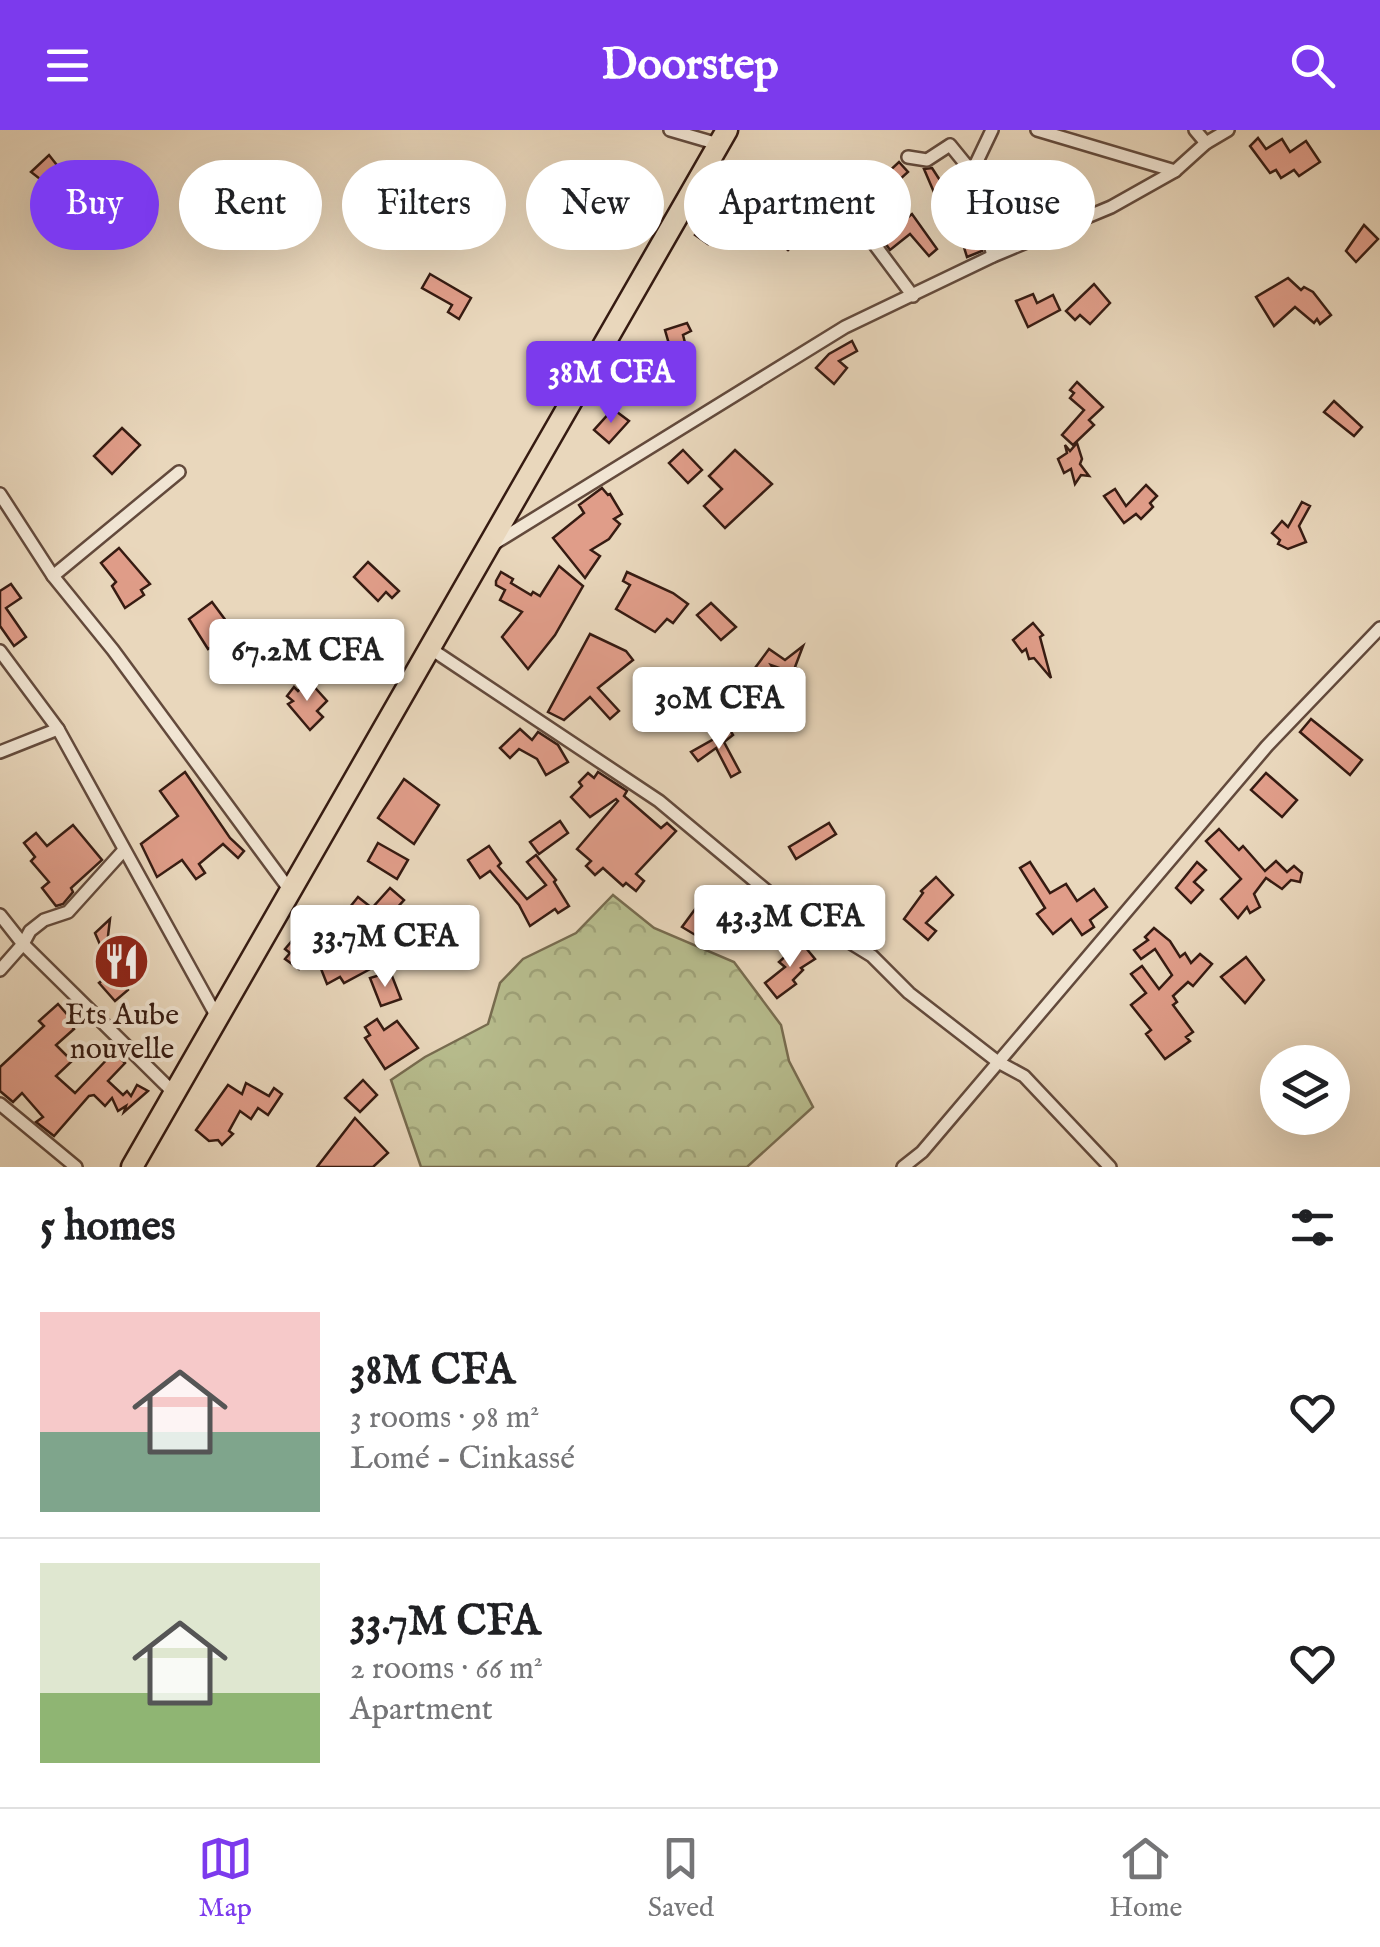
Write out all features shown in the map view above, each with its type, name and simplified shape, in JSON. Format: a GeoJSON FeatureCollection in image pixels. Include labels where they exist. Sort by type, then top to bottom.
{"type":"FeatureCollection","features":[{"type":"Feature","properties":{"kind":"highway"},"geometry":{"type":"LineString","coordinates":[[132,1167],[722,137]]}},
{"type":"Feature","properties":{"kind":"street"},"geometry":{"type":"LineString","coordinates":[[670,130],[722,137]]}},
{"type":"Feature","properties":{"kind":"street"},"geometry":{"type":"LineString","coordinates":[[978,160],[992,130]]}},
{"type":"Feature","properties":{"kind":"street"},"geometry":{"type":"LineString","coordinates":[[1037,130],[1176,171]]}},
{"type":"Feature","properties":{"kind":"street"},"geometry":{"type":"LineString","coordinates":[[1195,130],[1206,143]]}},
{"type":"Feature","properties":{"kind":"street"},"geometry":{"type":"LineString","coordinates":[[487,548],[845,327],[993,256],[1094,214],[1176,171],[1206,143],[1227,130]]}},
{"type":"Feature","properties":{"kind":"street"},"geometry":{"type":"LineString","coordinates":[[908,157],[927,160],[950,145],[962,160]]}},
{"type":"Feature","properties":{"kind":"street"},"geometry":{"type":"LineString","coordinates":[[879,250],[913,296]]}},
{"type":"Feature","properties":{"kind":"street"},"geometry":{"type":"LineString","coordinates":[[992,250],[993,256]]}},
{"type":"Feature","properties":{"kind":"street"},"geometry":{"type":"LineString","coordinates":[[54,576],[179,472]]}},
{"type":"Feature","properties":{"kind":"street"},"geometry":{"type":"LineString","coordinates":[[0,494],[54,576],[289,889]]}},
{"type":"Feature","properties":{"kind":"street"},"geometry":{"type":"LineString","coordinates":[[903,1167],[922,1152],[1267,746],[1380,628]]}},
{"type":"Feature","properties":{"kind":"street"},"geometry":{"type":"LineString","coordinates":[[428,647],[659,802],[768,892],[872,956],[909,993],[998,1062],[1024,1076],[1110,1167]]}},
{"type":"Feature","properties":{"kind":"street"},"geometry":{"type":"LineString","coordinates":[[0,651],[58,729],[216,1017]]}},
{"type":"Feature","properties":{"kind":"street"},"geometry":{"type":"LineString","coordinates":[[0,752],[58,729]]}},
{"type":"Feature","properties":{"kind":"street"},"geometry":{"type":"LineString","coordinates":[[0,970],[24,944],[30,931],[44,920],[68,912],[124,850]]}},
{"type":"Feature","properties":{"kind":"street"},"geometry":{"type":"LineString","coordinates":[[0,915],[24,944],[174,1093]]}},
{"type":"Feature","properties":{"kind":"street"},"geometry":{"type":"LineString","coordinates":[[0,1104],[76,1167]]}},
{"type":"Feature","properties":{"kind":"green space"},"geometry":{"type":"Polygon","coordinates":[[[613,895],[654,928],[734,962],[781,1025],[789,1061],[813,1107],[747,1167],[421,1167],[391,1080],[488,1024],[500,983],[523,959],[576,933],[613,895]]]}},
{"type":"Feature","properties":{"kind":"building"},"geometry":{"type":"Polygon","coordinates":[[[1258,138],[1266,149],[1282,139],[1290,152],[1306,141],[1320,162],[1299,176],[1294,170],[1281,178],[1276,170],[1270,173],[1250,146],[1258,138]]]}},
{"type":"Feature","properties":{"kind":"building"},"geometry":{"type":"Polygon","coordinates":[[[912,214],[931,241],[931,250],[936,250],[929,256],[911,235],[912,214]]]}},
{"type":"Feature","properties":{"kind":"building"},"geometry":{"type":"Polygon","coordinates":[[[1364,225],[1378,239],[1356,262],[1346,251],[1364,225]]]}},
{"type":"Feature","properties":{"kind":"building"},"geometry":{"type":"Polygon","coordinates":[[[965,250],[982,250],[982,251],[967,257],[965,250]]]}},
{"type":"Feature","properties":{"kind":"building"},"geometry":{"type":"Polygon","coordinates":[[[430,274],[471,298],[459,319],[448,312],[452,305],[422,288],[430,274]]]}},
{"type":"Feature","properties":{"kind":"building"},"geometry":{"type":"Polygon","coordinates":[[[1288,278],[1301,290],[1304,287],[1313,292],[1331,315],[1320,324],[1317,319],[1314,323],[1295,307],[1274,326],[1256,297],[1288,278]]]}},
{"type":"Feature","properties":{"kind":"building"},"geometry":{"type":"Polygon","coordinates":[[[1094,284],[1110,303],[1090,324],[1080,315],[1075,320],[1066,311],[1094,284]]]}},
{"type":"Feature","properties":{"kind":"building"},"geometry":{"type":"Polygon","coordinates":[[[1033,294],[1037,303],[1053,295],[1060,310],[1028,327],[1016,301],[1033,294]]]}},
{"type":"Feature","properties":{"kind":"building"},"geometry":{"type":"Polygon","coordinates":[[[687,323],[691,331],[683,335],[688,354],[673,358],[665,330],[687,323]]]}},
{"type":"Feature","properties":{"kind":"building"},"geometry":{"type":"Polygon","coordinates":[[[852,341],[857,351],[839,361],[847,368],[834,384],[816,368],[829,354],[852,341]]]}},
{"type":"Feature","properties":{"kind":"building"},"geometry":{"type":"Polygon","coordinates":[[[1077,382],[1103,407],[1089,420],[1094,425],[1073,445],[1062,435],[1084,410],[1070,398],[1074,393],[1070,390],[1077,382]]]}},
{"type":"Feature","properties":{"kind":"building"},"geometry":{"type":"Polygon","coordinates":[[[1334,401],[1362,427],[1354,436],[1324,412],[1334,401]]]}},
{"type":"Feature","properties":{"kind":"building"},"geometry":{"type":"Polygon","coordinates":[[[613,409],[629,421],[609,443],[594,430],[613,409]]]}},
{"type":"Feature","properties":{"kind":"building"},"geometry":{"type":"Polygon","coordinates":[[[122,428],[140,445],[112,474],[94,456],[122,428]]]}},
{"type":"Feature","properties":{"kind":"building"},"geometry":{"type":"Polygon","coordinates":[[[1077,443],[1080,464],[1089,476],[1081,475],[1075,484],[1071,469],[1064,473],[1058,459],[1067,453],[1065,445],[1070,451],[1077,443]]]}},
{"type":"Feature","properties":{"kind":"building"},"geometry":{"type":"Polygon","coordinates":[[[683,450],[702,470],[688,483],[669,463],[683,450]]]}},
{"type":"Feature","properties":{"kind":"building"},"geometry":{"type":"Polygon","coordinates":[[[735,450],[772,484],[725,528],[704,506],[722,489],[709,476],[735,450]]]}},
{"type":"Feature","properties":{"kind":"building"},"geometry":{"type":"Polygon","coordinates":[[[1146,485],[1157,496],[1150,503],[1153,507],[1141,519],[1136,514],[1124,523],[1104,496],[1115,489],[1126,506],[1146,485]]]}},
{"type":"Feature","properties":{"kind":"building"},"geometry":{"type":"Polygon","coordinates":[[[602,488],[622,514],[614,519],[620,524],[609,539],[591,550],[600,556],[585,578],[553,538],[584,513],[579,505],[602,488]]]}},
{"type":"Feature","properties":{"kind":"building"},"geometry":{"type":"Polygon","coordinates":[[[1302,502],[1310,506],[1299,526],[1306,542],[1288,549],[1278,544],[1280,540],[1272,533],[1282,521],[1288,527],[1302,502]]]}},
{"type":"Feature","properties":{"kind":"building"},"geometry":{"type":"Polygon","coordinates":[[[119,548],[150,584],[141,590],[144,595],[125,608],[112,586],[116,582],[101,563],[119,548]]]}},
{"type":"Feature","properties":{"kind":"building"},"geometry":{"type":"Polygon","coordinates":[[[368,562],[399,591],[392,598],[386,592],[378,601],[354,577],[368,562]]]}},
{"type":"Feature","properties":{"kind":"building"},"geometry":{"type":"Polygon","coordinates":[[[559,566],[583,586],[555,635],[528,669],[502,637],[522,612],[500,600],[505,590],[496,581],[501,572],[513,579],[511,583],[540,596],[559,566]]]}},
{"type":"Feature","properties":{"kind":"building"},"geometry":{"type":"Polygon","coordinates":[[[627,572],[688,604],[673,623],[667,619],[655,632],[616,609],[630,585],[623,581],[627,572]]]}},
{"type":"Feature","properties":{"kind":"building"},"geometry":{"type":"Polygon","coordinates":[[[11,584],[21,598],[6,608],[26,637],[14,646],[0,626],[0,591],[11,584]]]}},
{"type":"Feature","properties":{"kind":"building"},"geometry":{"type":"Polygon","coordinates":[[[212,602],[235,633],[208,649],[189,619],[212,602]]]}},
{"type":"Feature","properties":{"kind":"building"},"geometry":{"type":"Polygon","coordinates":[[[711,603],[736,627],[721,640],[697,615],[711,603]]]}},
{"type":"Feature","properties":{"kind":"building"},"geometry":{"type":"Polygon","coordinates":[[[1033,623],[1043,635],[1040,637],[1051,678],[1013,640],[1033,623]]]}},
{"type":"Feature","properties":{"kind":"building"},"geometry":{"type":"Polygon","coordinates":[[[590,634],[626,651],[633,660],[598,688],[619,711],[610,719],[590,697],[564,720],[548,712],[590,634]]]}},
{"type":"Feature","properties":{"kind":"building"},"geometry":{"type":"Polygon","coordinates":[[[803,646],[795,667],[802,676],[771,665],[786,690],[755,668],[769,649],[785,660],[803,646]]]}},
{"type":"Feature","properties":{"kind":"building"},"geometry":{"type":"Polygon","coordinates":[[[309,681],[327,701],[317,711],[323,717],[310,730],[288,704],[293,701],[287,696],[294,687],[298,691],[309,681]]]}},
{"type":"Feature","properties":{"kind":"building"},"geometry":{"type":"Polygon","coordinates":[[[1311,719],[1362,760],[1350,775],[1300,732],[1311,719]]]}},
{"type":"Feature","properties":{"kind":"building"},"geometry":{"type":"Polygon","coordinates":[[[520,729],[532,740],[538,732],[558,745],[568,762],[546,775],[537,759],[519,749],[510,758],[500,748],[520,729]]]}},
{"type":"Feature","properties":{"kind":"building"},"geometry":{"type":"Polygon","coordinates":[[[730,730],[733,735],[724,742],[740,772],[731,777],[716,748],[698,761],[691,752],[730,730]]]}},
{"type":"Feature","properties":{"kind":"building"},"geometry":{"type":"Polygon","coordinates":[[[185,772],[230,838],[244,851],[238,858],[223,844],[199,864],[205,873],[196,879],[182,860],[157,877],[141,844],[178,816],[160,791],[185,772]]]}},
{"type":"Feature","properties":{"kind":"building"},"geometry":{"type":"Polygon","coordinates":[[[598,772],[627,791],[624,796],[661,828],[667,823],[676,831],[636,874],[644,881],[636,891],[626,883],[623,886],[603,868],[595,875],[586,866],[591,861],[577,849],[618,801],[590,817],[571,797],[588,773],[594,778],[598,772]]]}},
{"type":"Feature","properties":{"kind":"building"},"geometry":{"type":"Polygon","coordinates":[[[1266,773],[1297,800],[1282,817],[1251,790],[1266,773]]]}},
{"type":"Feature","properties":{"kind":"building"},"geometry":{"type":"Polygon","coordinates":[[[404,779],[439,805],[414,844],[378,818],[404,779]]]}},
{"type":"Feature","properties":{"kind":"building"},"geometry":{"type":"Polygon","coordinates":[[[560,821],[568,833],[539,854],[530,842],[560,821]]]}},
{"type":"Feature","properties":{"kind":"building"},"geometry":{"type":"Polygon","coordinates":[[[829,823],[836,834],[796,859],[789,847],[829,823]]]}},
{"type":"Feature","properties":{"kind":"building"},"geometry":{"type":"Polygon","coordinates":[[[73,825],[102,860],[71,888],[73,892],[63,904],[56,906],[42,888],[49,882],[31,861],[35,857],[24,843],[36,833],[47,846],[73,825]]]}},
{"type":"Feature","properties":{"kind":"building"},"geometry":{"type":"Polygon","coordinates":[[[1219,829],[1239,850],[1243,846],[1265,871],[1276,861],[1287,872],[1294,866],[1302,873],[1300,882],[1291,880],[1282,889],[1266,878],[1254,894],[1260,907],[1250,913],[1247,907],[1238,918],[1221,899],[1241,879],[1206,841],[1219,829]]]}},
{"type":"Feature","properties":{"kind":"building"},"geometry":{"type":"Polygon","coordinates":[[[378,843],[408,860],[397,879],[368,861],[378,843]]]}},
{"type":"Feature","properties":{"kind":"building"},"geometry":{"type":"Polygon","coordinates":[[[489,846],[501,863],[498,866],[527,899],[546,885],[527,862],[536,855],[556,880],[569,906],[558,913],[555,909],[530,926],[519,905],[490,871],[480,878],[468,860],[489,846]]]}},
{"type":"Feature","properties":{"kind":"building"},"geometry":{"type":"Polygon","coordinates":[[[1030,862],[1050,893],[1066,884],[1077,901],[1094,889],[1107,907],[1090,920],[1094,927],[1082,935],[1071,919],[1053,934],[1037,914],[1045,908],[1020,868],[1030,862]]]}},
{"type":"Feature","properties":{"kind":"building"},"geometry":{"type":"Polygon","coordinates":[[[1197,862],[1206,870],[1194,882],[1203,890],[1191,903],[1176,888],[1197,862]]]}},
{"type":"Feature","properties":{"kind":"building"},"geometry":{"type":"Polygon","coordinates":[[[936,877],[953,895],[926,923],[936,931],[928,940],[904,919],[921,891],[936,877]]]}},
{"type":"Feature","properties":{"kind":"building"},"geometry":{"type":"Polygon","coordinates":[[[390,888],[404,900],[378,929],[385,944],[369,953],[374,967],[344,983],[340,977],[327,984],[314,951],[306,966],[303,964],[299,969],[285,959],[290,953],[285,949],[307,923],[313,935],[329,948],[361,931],[346,912],[358,897],[372,908],[390,888]]]}},
{"type":"Feature","properties":{"kind":"building"},"geometry":{"type":"Polygon","coordinates":[[[704,897],[728,917],[707,942],[682,927],[704,897]]]}},
{"type":"Feature","properties":{"kind":"building"},"geometry":{"type":"Polygon","coordinates":[[[110,919],[108,936],[116,943],[119,966],[128,959],[132,962],[121,975],[128,990],[115,1001],[99,983],[112,972],[95,933],[110,919]]]}},
{"type":"Feature","properties":{"kind":"building"},"geometry":{"type":"Polygon","coordinates":[[[1154,928],[1170,941],[1180,957],[1185,953],[1191,963],[1200,954],[1212,964],[1193,986],[1188,982],[1173,996],[1177,1002],[1173,1005],[1193,1032],[1186,1037],[1190,1041],[1165,1059],[1146,1034],[1151,1030],[1131,1005],[1146,993],[1131,974],[1142,966],[1159,989],[1172,975],[1155,949],[1141,959],[1134,950],[1148,940],[1145,937],[1154,928]]]}},
{"type":"Feature","properties":{"kind":"building"},"geometry":{"type":"Polygon","coordinates":[[[801,942],[815,959],[801,968],[793,980],[796,984],[777,998],[765,983],[785,967],[779,962],[801,942]]]}},
{"type":"Feature","properties":{"kind":"building"},"geometry":{"type":"Polygon","coordinates":[[[1246,957],[1264,980],[1245,1003],[1221,977],[1246,957]]]}},
{"type":"Feature","properties":{"kind":"building"},"geometry":{"type":"Polygon","coordinates":[[[383,974],[385,980],[392,976],[401,999],[381,1006],[370,978],[383,974]]]}},
{"type":"Feature","properties":{"kind":"building"},"geometry":{"type":"Polygon","coordinates":[[[58,1004],[72,1020],[69,1023],[74,1029],[56,1045],[72,1061],[56,1076],[75,1093],[114,1052],[125,1063],[108,1081],[123,1095],[127,1091],[131,1096],[137,1085],[148,1091],[124,1112],[126,1106],[118,1111],[112,1098],[105,1106],[94,1095],[89,1096],[54,1136],[36,1122],[43,1117],[22,1093],[13,1102],[0,1091],[0,1067],[44,1026],[39,1021],[58,1004]]]}},
{"type":"Feature","properties":{"kind":"building"},"geometry":{"type":"Polygon","coordinates":[[[377,1019],[384,1030],[397,1021],[418,1048],[385,1069],[365,1038],[370,1035],[365,1027],[377,1019]]]}},
{"type":"Feature","properties":{"kind":"building"},"geometry":{"type":"Polygon","coordinates":[[[363,1080],[377,1095],[360,1112],[345,1098],[363,1080]]]}},
{"type":"Feature","properties":{"kind":"building"},"geometry":{"type":"Polygon","coordinates":[[[246,1083],[269,1096],[274,1088],[282,1094],[268,1115],[258,1108],[251,1119],[240,1111],[229,1131],[233,1134],[222,1145],[218,1140],[209,1141],[196,1130],[228,1085],[242,1094],[246,1083]]]}},
{"type":"Feature","properties":{"kind":"building"},"geometry":{"type":"Polygon","coordinates":[[[355,1118],[388,1153],[373,1167],[317,1167],[355,1118]]]}},
{"type":"Feature","properties":{"kind":"place","name":"Ets Aube nouvelle"},"geometry":{"type":"Point","coordinates":[122,962]}}]}
